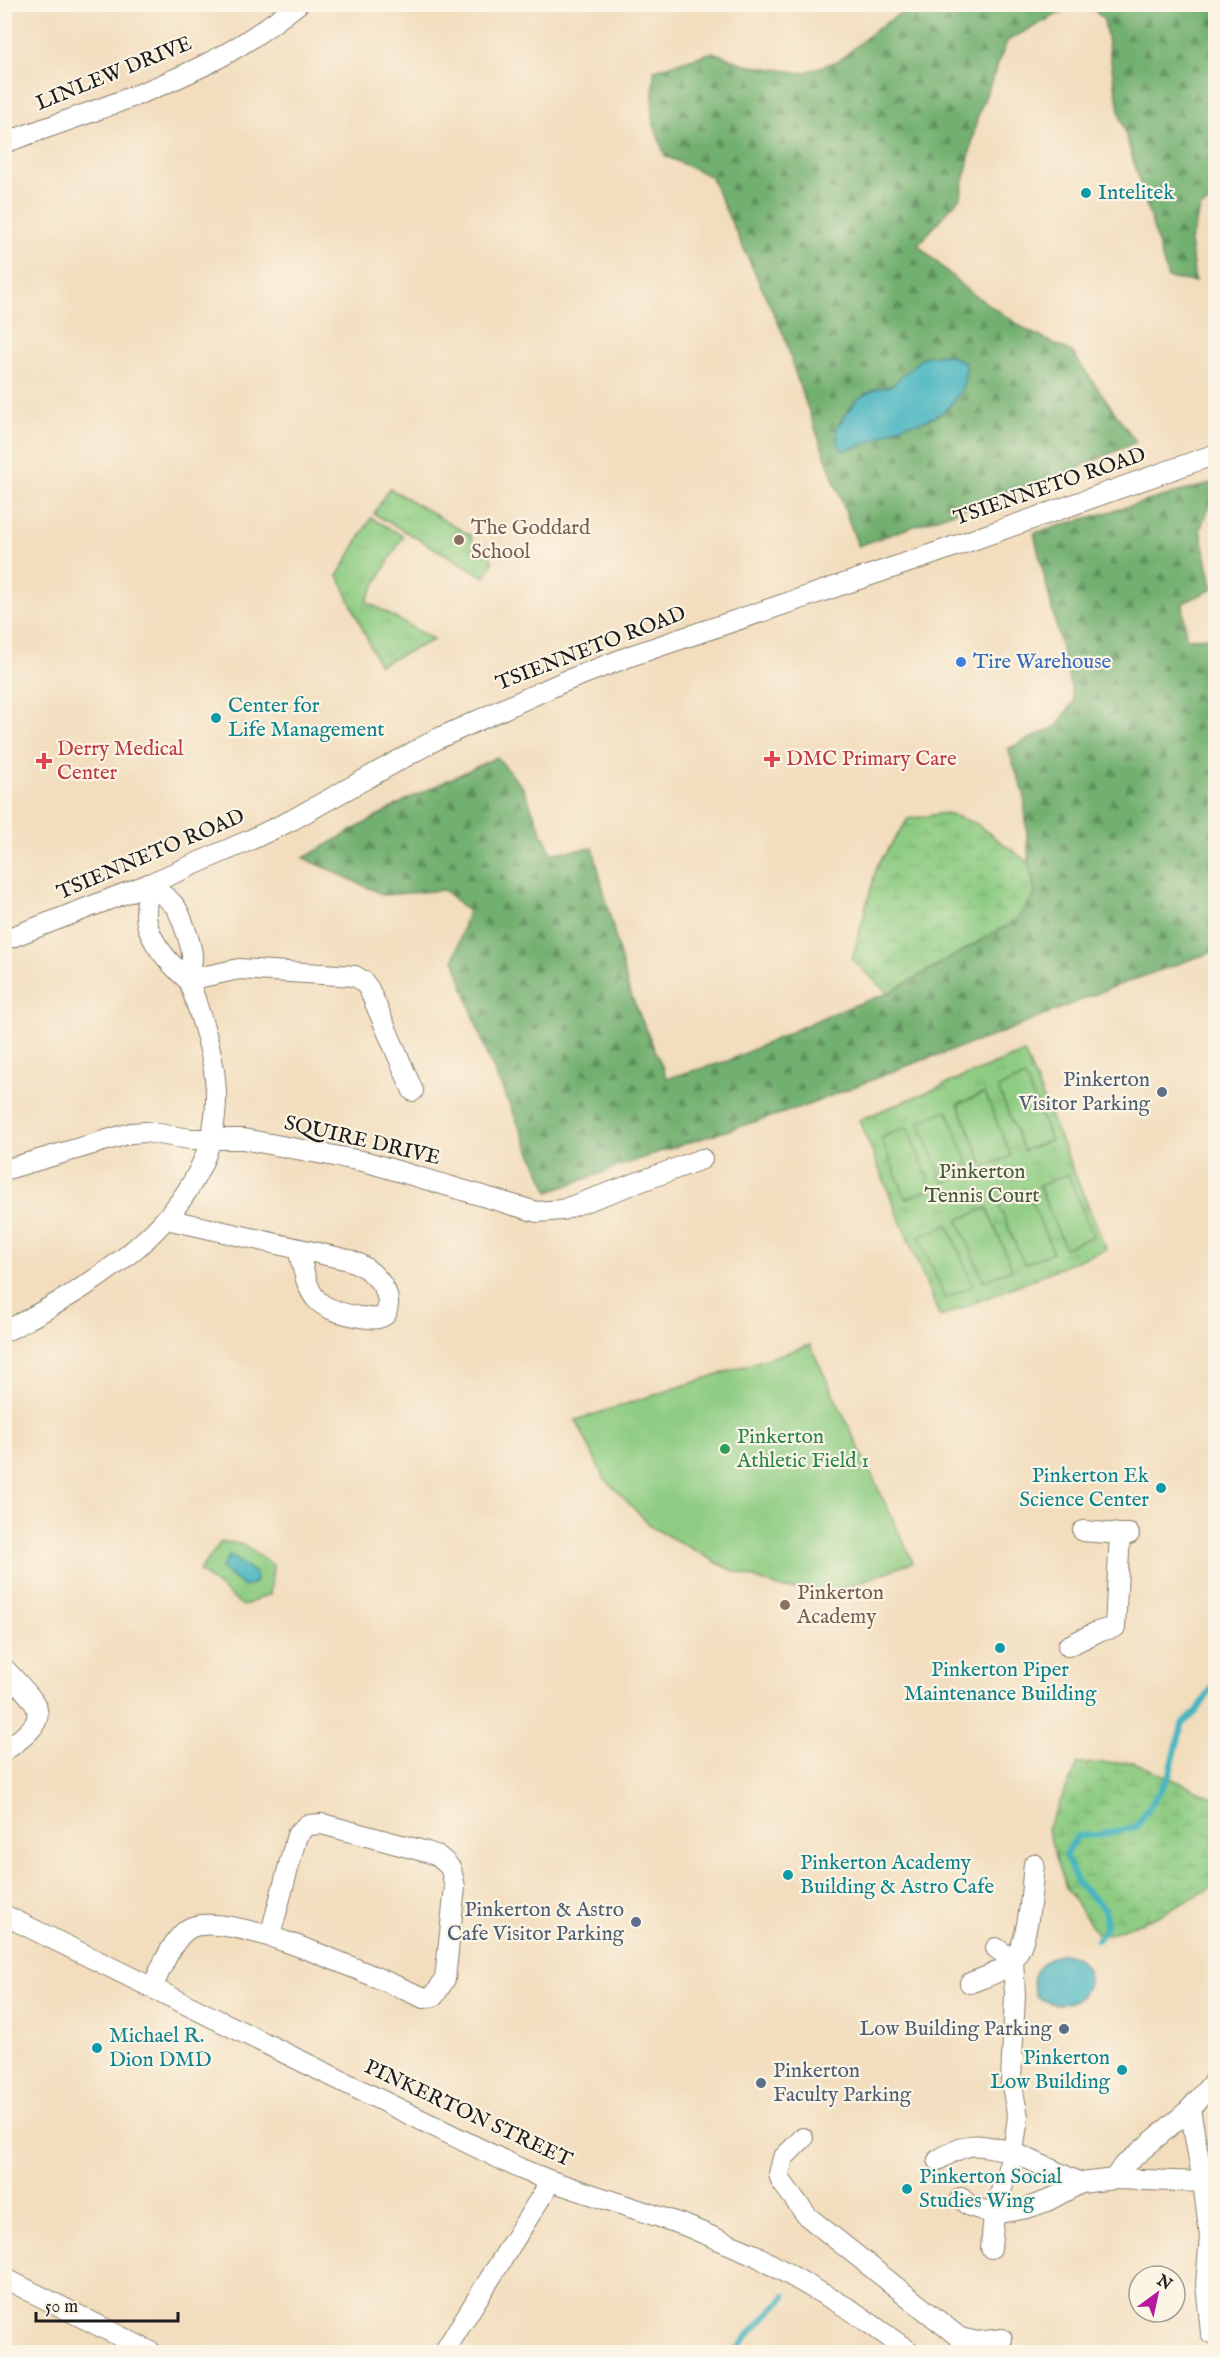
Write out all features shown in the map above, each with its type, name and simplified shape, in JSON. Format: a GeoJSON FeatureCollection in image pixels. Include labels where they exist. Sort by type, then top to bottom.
{"type":"FeatureCollection","features":[{"type":"Feature","properties":{"kind":"street","name":"LINLEW DRIVE"},"geometry":{"type":"LineString","coordinates":[[4,143],[163,85],[193,71],[252,38],[298,4]]}},
{"type":"Feature","properties":{"kind":"street","name":"TSIENNETO ROAD"},"geometry":{"type":"LineString","coordinates":[[4,940],[149,884],[282,825],[437,739],[563,682],[633,655],[930,555],[1215,454]]}},
{"type":"Feature","properties":{"kind":"street"},"geometry":{"type":"LineString","coordinates":[[149,884],[146,921],[155,942],[174,968],[188,980]]}},
{"type":"Feature","properties":{"kind":"street"},"geometry":{"type":"LineString","coordinates":[[4,1332],[76,1293],[139,1245],[166,1219],[192,1183],[207,1155],[212,1138],[216,1092],[208,1044],[188,980],[192,951],[176,906],[149,884]]}},
{"type":"Feature","properties":{"kind":"street"},"geometry":{"type":"LineString","coordinates":[[188,980],[239,969],[355,976],[369,989],[413,1091]]}},
{"type":"Feature","properties":{"kind":"street","name":"SQUIRE DRIVE"},"geometry":{"type":"LineString","coordinates":[[4,1170],[131,1133],[159,1132],[190,1138],[243,1139],[367,1162],[537,1212],[562,1210],[702,1159]]}},
{"type":"Feature","properties":{"kind":"street"},"geometry":{"type":"LineString","coordinates":[[166,1219],[349,1260],[370,1270],[376,1276],[385,1293],[388,1305],[386,1314],[374,1319],[336,1312],[324,1307],[310,1292],[298,1249]]}},
{"type":"Feature","properties":{"kind":"street"},"geometry":{"type":"LineString","coordinates":[[1068,1646],[1097,1632],[1115,1627],[1124,1534],[1083,1530]]}},
{"type":"Feature","properties":{"kind":"street"},"geometry":{"type":"LineString","coordinates":[[4,1668],[35,1703],[39,1715],[36,1724],[28,1734],[4,1751]]}},
{"type":"Feature","properties":{"kind":"street"},"geometry":{"type":"LineString","coordinates":[[152,1988],[179,1939],[192,1928],[221,1927],[270,1936],[424,1998],[434,1996],[445,1979],[455,1887],[451,1869],[438,1856],[427,1852],[322,1824],[307,1825],[297,1835],[270,1936]]}},
{"type":"Feature","properties":{"kind":"street"},"geometry":{"type":"LineString","coordinates":[[970,1983],[1000,1971],[1013,1960],[1022,1944],[1034,1864]]}},
{"type":"Feature","properties":{"kind":"street","name":"PINKERTON STREET"},"geometry":{"type":"LineString","coordinates":[[4,1915],[463,2142],[551,2181],[684,2225],[755,2255],[842,2305],[910,2352]]}},
{"type":"Feature","properties":{"kind":"street"},"geometry":{"type":"LineString","coordinates":[[996,1948],[1013,1960]]}},
{"type":"Feature","properties":{"kind":"street"},"geometry":{"type":"LineString","coordinates":[[991,2248],[994,2214],[1012,2152],[1018,2117],[1011,2081],[1015,1995],[1013,1960]]}},
{"type":"Feature","properties":{"kind":"street"},"geometry":{"type":"LineString","coordinates":[[1114,2178],[1122,2168],[1213,2086]]}},
{"type":"Feature","properties":{"kind":"street"},"geometry":{"type":"LineString","coordinates":[[1190,2109],[1212,2235],[1206,2284],[1211,2333]]}},
{"type":"Feature","properties":{"kind":"street"},"geometry":{"type":"LineString","coordinates":[[803,2138],[783,2158],[779,2174],[781,2181],[807,2217],[960,2338],[978,2342],[1002,2339]]}},
{"type":"Feature","properties":{"kind":"street"},"geometry":{"type":"LineString","coordinates":[[938,2160],[960,2147],[972,2144],[1012,2152],[1081,2183]]}},
{"type":"Feature","properties":{"kind":"street"},"geometry":{"type":"LineString","coordinates":[[961,2198],[970,2206],[994,2214],[1037,2205],[1081,2183],[1114,2178],[1203,2182]]}},
{"type":"Feature","properties":{"kind":"street"},"geometry":{"type":"LineString","coordinates":[[444,2352],[551,2181]]}},
{"type":"Feature","properties":{"kind":"street"},"geometry":{"type":"LineString","coordinates":[[4,2277],[151,2352]]}},
{"type":"Feature","properties":{"kind":"green space"},"geometry":{"type":"Polygon","coordinates":[[[913,5],[1074,5],[1007,41],[977,118],[961,196],[918,245],[966,289],[1028,331],[1072,352],[1136,442],[1075,469],[858,546],[795,373],[785,338],[710,176],[665,156],[652,119],[654,70],[713,52],[746,65],[803,73],[840,60],[875,30],[913,5]]]}},
{"type":"Feature","properties":{"kind":"green space"},"geometry":{"type":"Polygon","coordinates":[[[1089,5],[1215,5],[1215,200],[1201,207],[1190,241],[1195,282],[1168,278],[1120,115],[1104,20],[1089,5]]]}},
{"type":"Feature","properties":{"kind":"green space"},"geometry":{"type":"Polygon","coordinates":[[[1215,482],[1215,494],[1200,529],[1213,589],[1183,603],[1186,639],[1215,636],[1215,951],[1110,988],[1004,1032],[909,1065],[808,1105],[659,1152],[549,1192],[487,1055],[454,959],[468,911],[444,890],[384,895],[304,858],[406,800],[497,757],[523,788],[551,853],[593,848],[628,988],[667,1078],[728,1061],[828,1015],[888,993],[1015,921],[1035,894],[1029,863],[1024,793],[1008,749],[1057,726],[1074,701],[1034,533],[1215,482]]]}},
{"type":"Feature","properties":{"kind":"green space"},"geometry":{"type":"Polygon","coordinates":[[[389,488],[470,535],[476,549],[485,545],[493,563],[485,577],[374,514],[389,488]]]}},
{"type":"Feature","properties":{"kind":"green space"},"geometry":{"type":"Polygon","coordinates":[[[371,518],[403,536],[366,601],[434,640],[379,665],[338,575],[371,518]]]}},
{"type":"Feature","properties":{"kind":"green space"},"geometry":{"type":"Polygon","coordinates":[[[945,813],[975,823],[1029,863],[1035,894],[1015,921],[888,993],[852,959],[877,866],[908,819],[945,813]]]}},
{"type":"Feature","properties":{"kind":"green space","name":"Pinkerton Tennis Court"},"geometry":{"type":"Polygon","coordinates":[[[1024,1052],[1106,1249],[940,1317],[859,1120],[1024,1052]]]}},
{"type":"Feature","properties":{"kind":"green space"},"geometry":{"type":"Polygon","coordinates":[[[1025,1077],[1051,1140],[1024,1151],[998,1088],[1025,1077]]]}},
{"type":"Feature","properties":{"kind":"green space"},"geometry":{"type":"Polygon","coordinates":[[[985,1093],[1011,1156],[984,1166],[958,1104],[985,1093]]]}},
{"type":"Feature","properties":{"kind":"green space"},"geometry":{"type":"Polygon","coordinates":[[[947,1110],[972,1172],[944,1183],[919,1122],[947,1110]]]}},
{"type":"Feature","properties":{"kind":"green space"},"geometry":{"type":"Polygon","coordinates":[[[907,1127],[932,1188],[906,1199],[881,1138],[907,1127]]]}},
{"type":"Feature","properties":{"kind":"green space"},"geometry":{"type":"Polygon","coordinates":[[[1068,1174],[1093,1236],[1065,1248],[1039,1186],[1068,1174]]]}},
{"type":"Feature","properties":{"kind":"green space"},"geometry":{"type":"Polygon","coordinates":[[[1027,1192],[1053,1252],[1024,1264],[998,1203],[1027,1192]]]}},
{"type":"Feature","properties":{"kind":"green space"},"geometry":{"type":"Polygon","coordinates":[[[987,1208],[1012,1269],[984,1281],[958,1220],[987,1208]]]}},
{"type":"Feature","properties":{"kind":"green space"},"geometry":{"type":"Polygon","coordinates":[[[948,1225],[973,1286],[945,1298],[919,1237],[948,1225]]]}},
{"type":"Feature","properties":{"kind":"green space","name":"Pinkerton Athletic Field 1"},"geometry":{"type":"Polygon","coordinates":[[[810,1345],[913,1562],[844,1588],[784,1589],[727,1568],[653,1528],[604,1478],[576,1420],[810,1345]]]}},
{"type":"Feature","properties":{"kind":"green space"},"geometry":{"type":"Polygon","coordinates":[[[221,1542],[240,1543],[273,1565],[270,1594],[243,1606],[199,1571],[221,1542]]]}},
{"type":"Feature","properties":{"kind":"green space"},"geometry":{"type":"Polygon","coordinates":[[[1134,1762],[1214,1798],[1215,1886],[1154,1918],[1099,1937],[1066,1888],[1047,1829],[1078,1764],[1134,1762]]]}},
{"type":"Feature","properties":{"kind":"water"},"geometry":{"type":"Polygon","coordinates":[[[945,354],[965,362],[964,382],[950,406],[934,417],[905,425],[865,444],[842,450],[837,441],[837,427],[857,399],[875,389],[891,386],[923,357],[945,354]]]}},
{"type":"Feature","properties":{"kind":"water"},"geometry":{"type":"Polygon","coordinates":[[[230,1555],[256,1574],[255,1583],[244,1587],[221,1568],[230,1555]]]}},
{"type":"Feature","properties":{"kind":"water"},"geometry":{"type":"Polygon","coordinates":[[[1065,1953],[1079,1960],[1087,1969],[1088,1980],[1085,1990],[1077,1999],[1066,2003],[1052,2003],[1036,1996],[1034,1980],[1039,1967],[1050,1958],[1065,1953]]]}},
{"type":"Feature","properties":{"kind":"waterway"},"geometry":{"type":"LineString","coordinates":[[1097,1940],[1106,1927],[1105,1909],[1078,1884],[1065,1855],[1077,1836],[1098,1835],[1136,1827],[1169,1776],[1182,1725],[1197,1711],[1216,1682]]}},
{"type":"Feature","properties":{"kind":"waterway"},"geometry":{"type":"LineString","coordinates":[[735,2352],[785,2296]]}},
{"type":"Feature","properties":{"kind":"place","name":"Intelitek"},"geometry":{"type":"Point","coordinates":[1086,193]}},
{"type":"Feature","properties":{"kind":"place","name":"The Goddard School"},"geometry":{"type":"Point","coordinates":[459,540]}},
{"type":"Feature","properties":{"kind":"place","name":"Tire Warehouse"},"geometry":{"type":"Point","coordinates":[961,662]}},
{"type":"Feature","properties":{"kind":"place","name":"Center for Life Management"},"geometry":{"type":"Point","coordinates":[216,718]}},
{"type":"Feature","properties":{"kind":"place","name":"DMC Primary Care"},"geometry":{"type":"Point","coordinates":[772,759]}},
{"type":"Feature","properties":{"kind":"place","name":"Derry Medical Center"},"geometry":{"type":"Point","coordinates":[44,761]}},
{"type":"Feature","properties":{"kind":"place","name":"Pinkerton Visitor Parking"},"geometry":{"type":"Point","coordinates":[1162,1092]}},
{"type":"Feature","properties":{"kind":"place","name":"Pinkerton Athletic Field 1"},"geometry":{"type":"Point","coordinates":[725,1449]}},
{"type":"Feature","properties":{"kind":"place","name":"Pinkerton Ek Science Center"},"geometry":{"type":"Point","coordinates":[1161,1488]}},
{"type":"Feature","properties":{"kind":"place","name":"Pinkerton Academy"},"geometry":{"type":"Point","coordinates":[785,1605]}},
{"type":"Feature","properties":{"kind":"place","name":"Pinkerton Piper Maintenance Building"},"geometry":{"type":"Point","coordinates":[1000,1648]}},
{"type":"Feature","properties":{"kind":"place","name":"Pinkerton Academy Building & Astro Cafe"},"geometry":{"type":"Point","coordinates":[788,1875]}},
{"type":"Feature","properties":{"kind":"place","name":"Pinkerton & Astro Cafe Visitor Parking"},"geometry":{"type":"Point","coordinates":[636,1922]}},
{"type":"Feature","properties":{"kind":"place","name":"Low Building Parking"},"geometry":{"type":"Point","coordinates":[1064,2029]}},
{"type":"Feature","properties":{"kind":"place","name":"Michael R. Dion DMD"},"geometry":{"type":"Point","coordinates":[97,2048]}},
{"type":"Feature","properties":{"kind":"place","name":"Pinkerton Low Building"},"geometry":{"type":"Point","coordinates":[1122,2070]}},
{"type":"Feature","properties":{"kind":"place","name":"Pinkerton Faculty Parking"},"geometry":{"type":"Point","coordinates":[761,2083]}},
{"type":"Feature","properties":{"kind":"place","name":"Pinkerton Social Studies Wing"},"geometry":{"type":"Point","coordinates":[907,2189]}}]}
